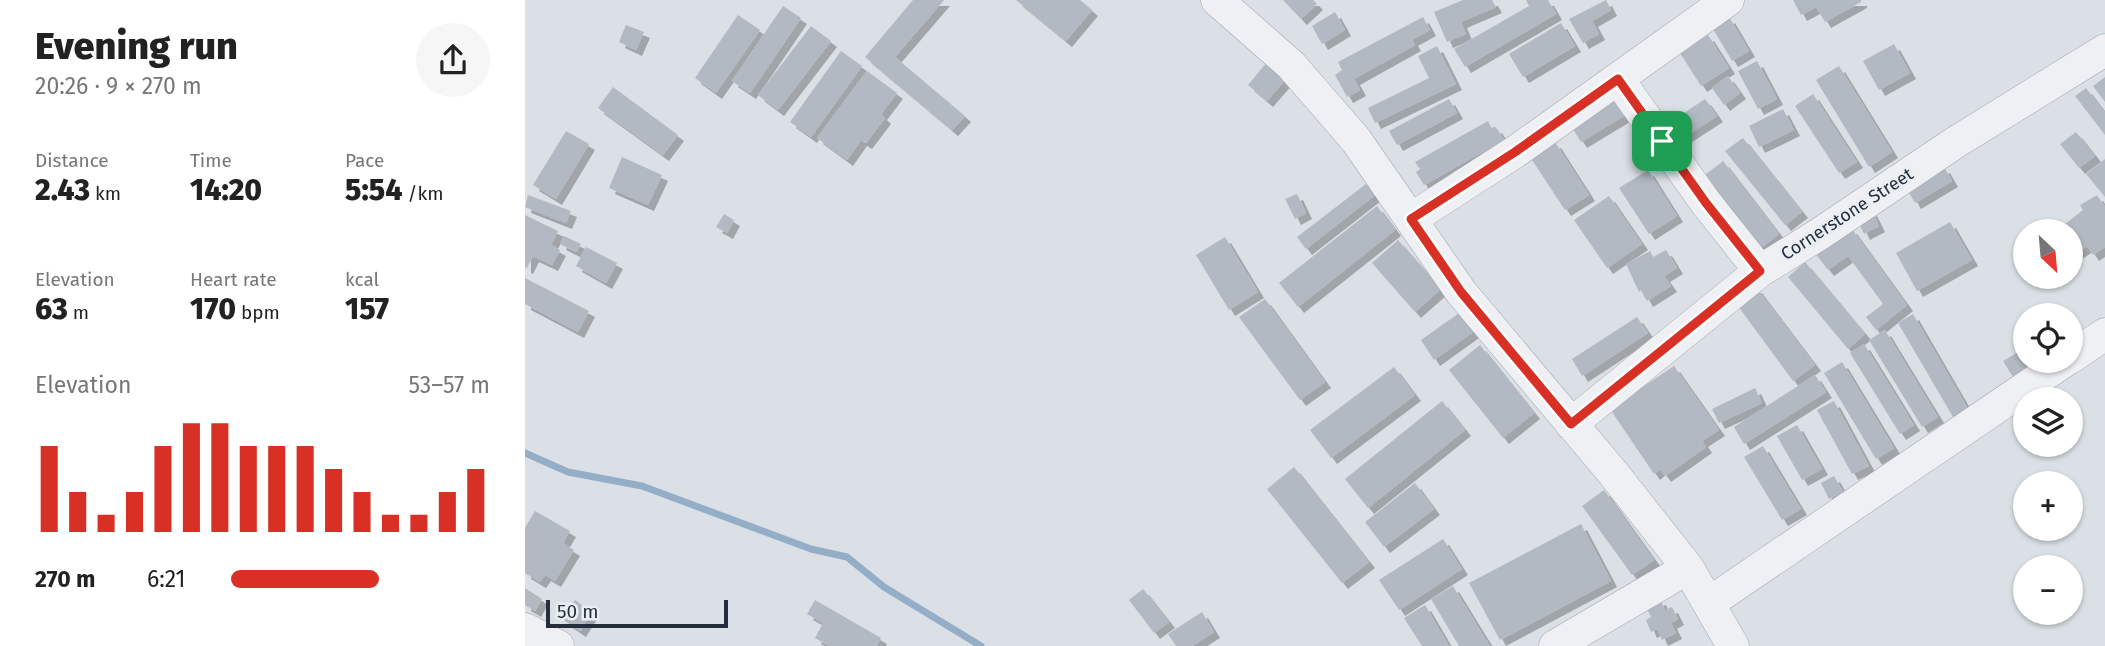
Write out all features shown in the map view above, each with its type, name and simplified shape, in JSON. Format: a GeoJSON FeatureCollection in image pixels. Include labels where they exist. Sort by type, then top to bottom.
{"type":"FeatureCollection","features":[{"type":"Feature","properties":{"kind":"street"},"geometry":{"type":"LineString","coordinates":[[1217,0],[1291,65],[1356,140],[1461,292],[1688,568],[1733,646]]}},
{"type":"Feature","properties":{"kind":"street"},"geometry":{"type":"LineString","coordinates":[[1411,219],[1515,152],[1728,0]]}},
{"type":"Feature","properties":{"kind":"street","name":"Cornerstone Street"},"geometry":{"type":"LineString","coordinates":[[1571,424],[1760,271],[1956,142],[2105,50]]}},
{"type":"Feature","properties":{"kind":"street"},"geometry":{"type":"LineString","coordinates":[[1618,79],[1706,203],[1760,271]]}},
{"type":"Feature","properties":{"kind":"street"},"geometry":{"type":"LineString","coordinates":[[2083,349],[2105,334]]}},
{"type":"Feature","properties":{"kind":"street"},"geometry":{"type":"LineString","coordinates":[[1709,603],[2047,373]]}},
{"type":"Feature","properties":{"kind":"street"},"geometry":{"type":"LineString","coordinates":[[1555,646],[1688,568]]}},
{"type":"Feature","properties":{"kind":"street"},"geometry":{"type":"LineString","coordinates":[[525,629],[558,646]]}},
{"type":"Feature","properties":{"kind":"building"},"geometry":{"type":"Polygon","coordinates":[[[913,0],[944,0],[895,57],[965,116],[952,130],[865,57],[913,0]]]}},
{"type":"Feature","properties":{"kind":"building"},"geometry":{"type":"Polygon","coordinates":[[[1016,0],[1080,0],[1092,10],[1066,41],[1016,0]]]}},
{"type":"Feature","properties":{"kind":"building"},"geometry":{"type":"Polygon","coordinates":[[[1283,0],[1313,0],[1317,4],[1301,19],[1283,0]]]}},
{"type":"Feature","properties":{"kind":"building"},"geometry":{"type":"Polygon","coordinates":[[[1463,0],[1492,0],[1496,7],[1461,22],[1466,34],[1447,42],[1434,12],[1463,0]]]}},
{"type":"Feature","properties":{"kind":"building"},"geometry":{"type":"Polygon","coordinates":[[[1526,0],[1548,0],[1556,14],[1465,67],[1454,49],[1529,6],[1526,0]]]}},
{"type":"Feature","properties":{"kind":"building"},"geometry":{"type":"Polygon","coordinates":[[[1606,0],[1611,10],[1592,21],[1599,34],[1583,43],[1569,19],[1606,0]]]}},
{"type":"Feature","properties":{"kind":"building"},"geometry":{"type":"Polygon","coordinates":[[[1793,0],[1861,2],[1825,22],[1816,7],[1801,15],[1793,0]]]}},
{"type":"Feature","properties":{"kind":"building"},"geometry":{"type":"Polygon","coordinates":[[[783,6],[801,18],[750,93],[732,81],[783,6]]]}},
{"type":"Feature","properties":{"kind":"building"},"geometry":{"type":"Polygon","coordinates":[[[1335,12],[1345,30],[1322,44],[1312,26],[1335,12]]]}},
{"type":"Feature","properties":{"kind":"building"},"geometry":{"type":"Polygon","coordinates":[[[738,15],[760,30],[716,93],[695,78],[738,15]]]}},
{"type":"Feature","properties":{"kind":"building"},"geometry":{"type":"Polygon","coordinates":[[[1423,17],[1430,30],[1412,40],[1415,45],[1354,79],[1360,90],[1347,97],[1335,75],[1342,70],[1338,62],[1423,17]]]}},
{"type":"Feature","properties":{"kind":"building"},"geometry":{"type":"Polygon","coordinates":[[[1729,17],[1749,51],[1732,61],[1712,27],[1729,17]]]}},
{"type":"Feature","properties":{"kind":"building"},"geometry":{"type":"Polygon","coordinates":[[[1561,23],[1575,46],[1523,77],[1509,54],[1561,23]]]}},
{"type":"Feature","properties":{"kind":"building"},"geometry":{"type":"Polygon","coordinates":[[[626,25],[644,32],[636,50],[619,42],[626,25]]]}},
{"type":"Feature","properties":{"kind":"building"},"geometry":{"type":"Polygon","coordinates":[[[811,26],[831,41],[778,110],[758,95],[811,26]]]}},
{"type":"Feature","properties":{"kind":"building"},"geometry":{"type":"Polygon","coordinates":[[[1708,35],[1729,68],[1701,86],[1680,53],[1708,35]]]}},
{"type":"Feature","properties":{"kind":"building"},"geometry":{"type":"Polygon","coordinates":[[[1894,44],[1910,73],[1879,90],[1863,61],[1894,44]]]}},
{"type":"Feature","properties":{"kind":"building"},"geometry":{"type":"Polygon","coordinates":[[[1437,46],[1456,84],[1375,123],[1368,108],[1429,78],[1418,56],[1437,46]]]}},
{"type":"Feature","properties":{"kind":"building"},"geometry":{"type":"Polygon","coordinates":[[[841,51],[862,66],[811,137],[790,122],[841,51]]]}},
{"type":"Feature","properties":{"kind":"building"},"geometry":{"type":"Polygon","coordinates":[[[1757,61],[1777,99],[1758,109],[1738,71],[1757,61]]]}},
{"type":"Feature","properties":{"kind":"building"},"geometry":{"type":"Polygon","coordinates":[[[1267,62],[1287,78],[1267,101],[1248,85],[1267,62]]]}},
{"type":"Feature","properties":{"kind":"building"},"geometry":{"type":"Polygon","coordinates":[[[1839,66],[1892,152],[1869,167],[1816,80],[1839,66]]]}},
{"type":"Feature","properties":{"kind":"building"},"geometry":{"type":"Polygon","coordinates":[[[867,71],[897,93],[881,114],[885,118],[866,143],[861,140],[847,160],[817,138],[867,71]]]}},
{"type":"Feature","properties":{"kind":"building"},"geometry":{"type":"Polygon","coordinates":[[[1728,76],[1740,93],[1724,105],[1712,88],[1728,76]]]}},
{"type":"Feature","properties":{"kind":"building"},"geometry":{"type":"Polygon","coordinates":[[[2105,77],[2105,102],[2093,86],[2105,77]]]}},
{"type":"Feature","properties":{"kind":"building"},"geometry":{"type":"Polygon","coordinates":[[[613,87],[678,135],[663,155],[598,108],[613,87]]]}},
{"type":"Feature","properties":{"kind":"building"},"geometry":{"type":"Polygon","coordinates":[[[2086,88],[2105,113],[2105,135],[2075,96],[2086,88]]]}},
{"type":"Feature","properties":{"kind":"building"},"geometry":{"type":"Polygon","coordinates":[[[1813,94],[1857,162],[1839,173],[1795,106],[1813,94]]]}},
{"type":"Feature","properties":{"kind":"building"},"geometry":{"type":"Polygon","coordinates":[[[1612,97],[1624,116],[1581,142],[1569,123],[1612,97]]]}},
{"type":"Feature","properties":{"kind":"building"},"geometry":{"type":"Polygon","coordinates":[[[1449,99],[1457,113],[1397,145],[1389,131],[1449,99]]]}},
{"type":"Feature","properties":{"kind":"building"},"geometry":{"type":"Polygon","coordinates":[[[1705,99],[1717,116],[1680,140],[1669,123],[1705,99]]]}},
{"type":"Feature","properties":{"kind":"building"},"geometry":{"type":"Polygon","coordinates":[[[1783,109],[1794,130],[1759,147],[1749,126],[1783,109]]]}},
{"type":"Feature","properties":{"kind":"building"},"geometry":{"type":"Polygon","coordinates":[[[1488,121],[1492,129],[1496,127],[1504,140],[1424,185],[1416,172],[1420,169],[1415,162],[1488,121]]]}},
{"type":"Feature","properties":{"kind":"building"},"geometry":{"type":"Polygon","coordinates":[[[566,131],[589,144],[556,199],[533,185],[566,131]]]}},
{"type":"Feature","properties":{"kind":"building"},"geometry":{"type":"Polygon","coordinates":[[[2076,132],[2095,156],[2079,168],[2060,144],[2076,132]]]}},
{"type":"Feature","properties":{"kind":"building"},"geometry":{"type":"Polygon","coordinates":[[[1743,138],[1802,212],[1785,225],[1725,151],[1743,138]]]}},
{"type":"Feature","properties":{"kind":"building"},"geometry":{"type":"Polygon","coordinates":[[[1555,142],[1589,195],[1565,210],[1530,157],[1555,142]]]}},
{"type":"Feature","properties":{"kind":"building"},"geometry":{"type":"Polygon","coordinates":[[[622,157],[662,175],[648,205],[609,188],[622,157]]]}},
{"type":"Feature","properties":{"kind":"building"},"geometry":{"type":"Polygon","coordinates":[[[2105,159],[2105,197],[2086,174],[2105,159]]]}},
{"type":"Feature","properties":{"kind":"building"},"geometry":{"type":"Polygon","coordinates":[[[1723,161],[1779,234],[1757,251],[1701,178],[1723,161]]]}},
{"type":"Feature","properties":{"kind":"building"},"geometry":{"type":"Polygon","coordinates":[[[1944,167],[1952,181],[1915,203],[1907,189],[1944,167]]]}},
{"type":"Feature","properties":{"kind":"building"},"geometry":{"type":"Polygon","coordinates":[[[1648,170],[1677,216],[1649,234],[1619,188],[1648,170]]]}},
{"type":"Feature","properties":{"kind":"building"},"geometry":{"type":"Polygon","coordinates":[[[1366,184],[1375,195],[1306,249],[1297,237],[1366,184]]]}},
{"type":"Feature","properties":{"kind":"building"},"geometry":{"type":"Polygon","coordinates":[[[1297,194],[1306,213],[1295,219],[1285,199],[1297,194]]]}},
{"type":"Feature","properties":{"kind":"building"},"geometry":{"type":"Polygon","coordinates":[[[528,195],[571,211],[566,223],[525,207],[528,195]]]}},
{"type":"Feature","properties":{"kind":"building"},"geometry":{"type":"Polygon","coordinates":[[[2097,195],[2105,207],[2105,247],[2093,255],[2087,246],[2083,249],[2083,219],[2072,219],[2083,210],[2080,205],[2097,195]]]}},
{"type":"Feature","properties":{"kind":"building"},"geometry":{"type":"Polygon","coordinates":[[[1609,196],[1642,244],[1607,268],[1574,220],[1609,196]]]}},
{"type":"Feature","properties":{"kind":"building"},"geometry":{"type":"Polygon","coordinates":[[[1377,206],[1395,230],[1298,307],[1279,283],[1377,206]]]}},
{"type":"Feature","properties":{"kind":"building"},"geometry":{"type":"Polygon","coordinates":[[[1871,210],[1879,226],[1864,234],[1856,217],[1871,210]]]}},
{"type":"Feature","properties":{"kind":"building"},"geometry":{"type":"Polygon","coordinates":[[[724,214],[734,220],[727,233],[716,227],[724,214]]]}},
{"type":"Feature","properties":{"kind":"building"},"geometry":{"type":"Polygon","coordinates":[[[525,215],[558,231],[551,245],[560,250],[552,265],[533,256],[527,268],[525,267],[525,215]]]}},
{"type":"Feature","properties":{"kind":"building"},"geometry":{"type":"Polygon","coordinates":[[[1950,222],[1972,260],[1917,291],[1896,253],[1950,222]]]}},
{"type":"Feature","properties":{"kind":"building"},"geometry":{"type":"Polygon","coordinates":[[[1851,228],[1907,305],[1876,330],[1866,317],[1883,304],[1848,256],[1828,270],[1815,253],[1851,228]]]}},
{"type":"Feature","properties":{"kind":"building"},"geometry":{"type":"Polygon","coordinates":[[[564,236],[581,244],[576,252],[560,244],[564,236]]]}},
{"type":"Feature","properties":{"kind":"building"},"geometry":{"type":"Polygon","coordinates":[[[1225,237],[1258,292],[1229,310],[1196,255],[1225,237]]]}},
{"type":"Feature","properties":{"kind":"building"},"geometry":{"type":"Polygon","coordinates":[[[1398,240],[1441,289],[1415,312],[1372,263],[1398,240]]]}},
{"type":"Feature","properties":{"kind":"building"},"geometry":{"type":"Polygon","coordinates":[[[586,247],[617,263],[606,283],[576,266],[586,247]]]}},
{"type":"Feature","properties":{"kind":"building"},"geometry":{"type":"Polygon","coordinates":[[[1666,250],[1677,268],[1664,276],[1671,286],[1647,301],[1641,290],[1639,292],[1626,264],[1650,251],[1653,257],[1666,250]]]}},
{"type":"Feature","properties":{"kind":"building"},"geometry":{"type":"Polygon","coordinates":[[[1805,262],[1865,334],[1848,349],[1788,277],[1805,262]]]}},
{"type":"Feature","properties":{"kind":"building"},"geometry":{"type":"Polygon","coordinates":[[[525,278],[589,311],[578,332],[525,304],[525,278]]]}},
{"type":"Feature","properties":{"kind":"building"},"geometry":{"type":"Polygon","coordinates":[[[1756,287],[1815,365],[1793,381],[1735,302],[1756,287]]]}},
{"type":"Feature","properties":{"kind":"building"},"geometry":{"type":"Polygon","coordinates":[[[1265,299],[1325,382],[1300,400],[1239,317],[1265,299]]]}},
{"type":"Feature","properties":{"kind":"building"},"geometry":{"type":"Polygon","coordinates":[[[1462,311],[1476,330],[1434,360],[1421,340],[1462,311]]]}},
{"type":"Feature","properties":{"kind":"building"},"geometry":{"type":"Polygon","coordinates":[[[1913,314],[1968,409],[1953,417],[1898,323],[1913,314]]]}},
{"type":"Feature","properties":{"kind":"building"},"geometry":{"type":"Polygon","coordinates":[[[1637,317],[1648,333],[1582,376],[1572,359],[1637,317]]]}},
{"type":"Feature","properties":{"kind":"building"},"geometry":{"type":"Polygon","coordinates":[[[1885,330],[1938,417],[1922,427],[1869,340],[1885,330]]]}},
{"type":"Feature","properties":{"kind":"building"},"geometry":{"type":"Polygon","coordinates":[[[1864,344],[1914,425],[1900,434],[1850,353],[1864,344]]]}},
{"type":"Feature","properties":{"kind":"building"},"geometry":{"type":"Polygon","coordinates":[[[1480,345],[1534,413],[1503,438],[1449,370],[1480,345]]]}},
{"type":"Feature","properties":{"kind":"building"},"geometry":{"type":"Polygon","coordinates":[[[2013,355],[2013,373],[2019,373],[2013,377],[2003,361],[2013,355]]]}},
{"type":"Feature","properties":{"kind":"building"},"geometry":{"type":"Polygon","coordinates":[[[1842,362],[1894,448],[1876,459],[1824,373],[1842,362]]]}},
{"type":"Feature","properties":{"kind":"building"},"geometry":{"type":"Polygon","coordinates":[[[1674,366],[1719,430],[1702,441],[1706,447],[1665,476],[1660,469],[1654,474],[1610,409],[1674,366]]]}},
{"type":"Feature","properties":{"kind":"building"},"geometry":{"type":"Polygon","coordinates":[[[1394,367],[1415,395],[1331,458],[1310,430],[1394,367]]]}},
{"type":"Feature","properties":{"kind":"building"},"geometry":{"type":"Polygon","coordinates":[[[1815,375],[1826,392],[1744,444],[1734,427],[1815,375]]]}},
{"type":"Feature","properties":{"kind":"building"},"geometry":{"type":"Polygon","coordinates":[[[1755,388],[1762,403],[1719,423],[1712,409],[1755,388]]]}},
{"type":"Feature","properties":{"kind":"building"},"geometry":{"type":"Polygon","coordinates":[[[1442,401],[1465,430],[1368,508],[1345,479],[1442,401]]]}},
{"type":"Feature","properties":{"kind":"building"},"geometry":{"type":"Polygon","coordinates":[[[1834,401],[1869,466],[1852,474],[1817,410],[1834,401]]]}},
{"type":"Feature","properties":{"kind":"building"},"geometry":{"type":"Polygon","coordinates":[[[1797,425],[1822,469],[1802,480],[1777,436],[1797,425]]]}},
{"type":"Feature","properties":{"kind":"building"},"geometry":{"type":"Polygon","coordinates":[[[1763,446],[1801,509],[1782,520],[1744,457],[1763,446]]]}},
{"type":"Feature","properties":{"kind":"building"},"geometry":{"type":"Polygon","coordinates":[[[1294,467],[1369,562],[1342,583],[1267,489],[1294,467]]]}},
{"type":"Feature","properties":{"kind":"building"},"geometry":{"type":"Polygon","coordinates":[[[1834,476],[1843,492],[1829,499],[1821,483],[1834,476]]]}},
{"type":"Feature","properties":{"kind":"building"},"geometry":{"type":"Polygon","coordinates":[[[1415,483],[1434,509],[1384,547],[1365,522],[1415,483]]]}},
{"type":"Feature","properties":{"kind":"building"},"geometry":{"type":"Polygon","coordinates":[[[1604,490],[1654,560],[1632,575],[1582,506],[1604,490]]]}},
{"type":"Feature","properties":{"kind":"building"},"geometry":{"type":"Polygon","coordinates":[[[535,511],[570,531],[563,543],[574,550],[555,581],[545,575],[540,582],[525,573],[525,528],[535,511]]]}},
{"type":"Feature","properties":{"kind":"building"},"geometry":{"type":"Polygon","coordinates":[[[1581,524],[1611,581],[1500,640],[1469,583],[1581,524]]]}},
{"type":"Feature","properties":{"kind":"building"},"geometry":{"type":"Polygon","coordinates":[[[1443,539],[1462,569],[1399,610],[1379,580],[1443,539]]]}},
{"type":"Feature","properties":{"kind":"building"},"geometry":{"type":"Polygon","coordinates":[[[1453,586],[1490,646],[1459,646],[1431,599],[1453,586]]]}},
{"type":"Feature","properties":{"kind":"building"},"geometry":{"type":"Polygon","coordinates":[[[525,588],[542,599],[535,611],[525,605],[525,588]]]}},
{"type":"Feature","properties":{"kind":"building"},"geometry":{"type":"Polygon","coordinates":[[[1143,589],[1169,622],[1154,633],[1129,600],[1143,589]]]}},
{"type":"Feature","properties":{"kind":"building"},"geometry":{"type":"Polygon","coordinates":[[[1660,599],[1665,610],[1672,607],[1678,619],[1671,623],[1676,633],[1662,640],[1657,629],[1651,632],[1646,620],[1651,617],[1645,605],[1660,599]]]}},
{"type":"Feature","properties":{"kind":"building"},"geometry":{"type":"Polygon","coordinates":[[[575,600],[592,612],[580,631],[562,619],[575,600]]]}},
{"type":"Feature","properties":{"kind":"building"},"geometry":{"type":"Polygon","coordinates":[[[815,600],[881,638],[877,646],[829,646],[815,638],[823,623],[807,614],[815,600]]]}},
{"type":"Feature","properties":{"kind":"building"},"geometry":{"type":"Polygon","coordinates":[[[1425,605],[1449,646],[1422,646],[1404,618],[1425,605]]]}},
{"type":"Feature","properties":{"kind":"building"},"geometry":{"type":"Polygon","coordinates":[[[1202,612],[1214,632],[1192,646],[1176,646],[1168,634],[1202,612]]]}},
{"type":"Feature","properties":{"kind":"waterway"},"geometry":{"type":"LineString","coordinates":[[525,453],[568,472],[642,486],[811,549],[847,557],[884,587],[981,646]]}},
{"type":"Feature","properties":{"kind":"route"},"geometry":{"type":"LineString","coordinates":[[1618,79],[1662,141],[1706,203],[1760,271],[1571,424],[1461,292],[1411,219],[1515,152],[1618,79]]}}]}
